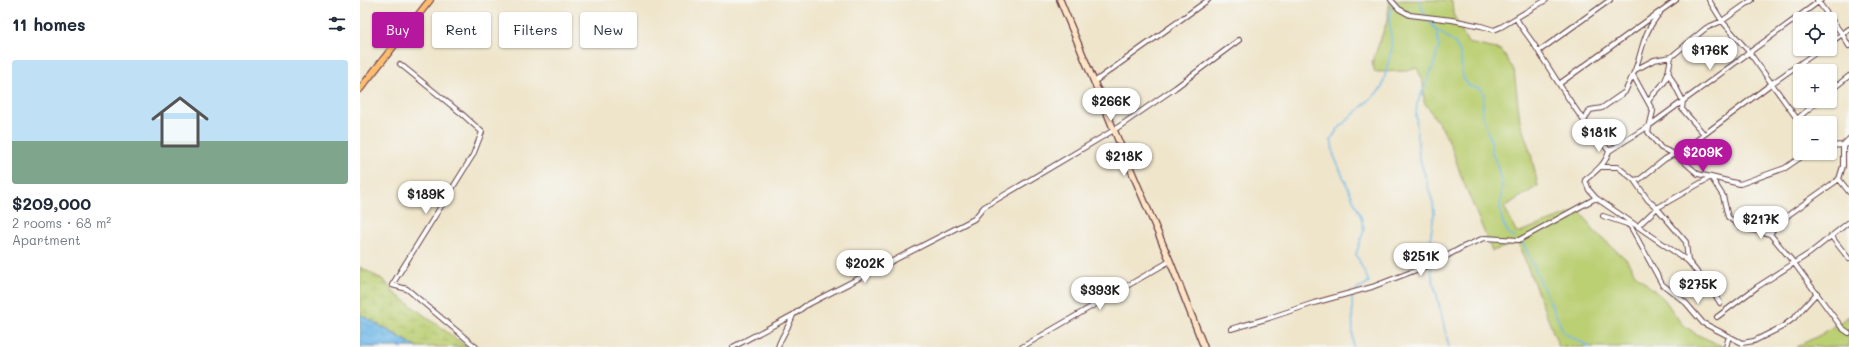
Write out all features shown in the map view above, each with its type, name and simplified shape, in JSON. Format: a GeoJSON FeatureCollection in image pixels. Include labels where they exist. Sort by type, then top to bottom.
{"type":"FeatureCollection","features":[{"type":"Feature","properties":{"kind":"main road"},"geometry":{"type":"LineString","coordinates":[[1060,0],[1097,89],[1102,94],[1102,101],[1170,261],[1204,347]]}},
{"type":"Feature","properties":{"kind":"main road"},"geometry":{"type":"LineString","coordinates":[[360,89],[428,1]]}},
{"type":"Feature","properties":{"kind":"street"},"geometry":{"type":"LineString","coordinates":[[1094,82],[1208,0]]}},
{"type":"Feature","properties":{"kind":"street"},"geometry":{"type":"LineString","coordinates":[[1391,0],[1399,9],[1410,16],[1452,20],[1494,30],[1546,0]]}},
{"type":"Feature","properties":{"kind":"street"},"geometry":{"type":"LineString","coordinates":[[1538,51],[1610,0]]}},
{"type":"Feature","properties":{"kind":"street"},"geometry":{"type":"LineString","coordinates":[[1560,84],[1676,0]]}},
{"type":"Feature","properties":{"kind":"street"},"geometry":{"type":"LineString","coordinates":[[1584,121],[1590,110],[1602,108],[1625,92],[1634,73],[1641,47],[1649,26],[1663,10],[1676,0]]}},
{"type":"Feature","properties":{"kind":"street"},"geometry":{"type":"LineString","coordinates":[[1709,0],[1722,21],[1749,52],[1795,116]]}},
{"type":"Feature","properties":{"kind":"street"},"geometry":{"type":"LineString","coordinates":[[1634,73],[1654,60],[1671,57],[1706,28],[1722,21],[1752,0]]}},
{"type":"Feature","properties":{"kind":"street"},"geometry":{"type":"LineString","coordinates":[[1608,152],[1649,126],[1819,1],[1849,46]]}},
{"type":"Feature","properties":{"kind":"street"},"geometry":{"type":"LineString","coordinates":[[1516,18],[1553,76],[1560,84],[1584,121],[1608,152],[1607,158],[1601,167],[1585,180],[1589,190],[1596,198],[1621,216],[1688,261],[1702,277],[1720,304]]}},
{"type":"Feature","properties":{"kind":"street"},"geometry":{"type":"LineString","coordinates":[[1837,38],[1849,29]]}},
{"type":"Feature","properties":{"kind":"street"},"geometry":{"type":"LineString","coordinates":[[733,347],[793,315],[805,306],[974,219],[984,207],[1114,130],[1175,88],[1239,40]]}},
{"type":"Feature","properties":{"kind":"street"},"geometry":{"type":"LineString","coordinates":[[1634,180],[1640,179],[1665,159],[1690,146],[1771,84],[1811,56]]}},
{"type":"Feature","properties":{"kind":"street"},"geometry":{"type":"LineString","coordinates":[[1648,102],[1653,93],[1664,84],[1671,57]]}},
{"type":"Feature","properties":{"kind":"street"},"geometry":{"type":"LineString","coordinates":[[400,64],[482,132],[472,155],[392,285],[406,289],[476,347]]}},
{"type":"Feature","properties":{"kind":"street"},"geometry":{"type":"LineString","coordinates":[[1668,72],[1683,101],[1682,109],[1704,134]]}},
{"type":"Feature","properties":{"kind":"street"},"geometry":{"type":"LineString","coordinates":[[1634,73],[1653,111],[1648,132],[1662,148],[1676,154],[1698,174],[1740,184],[1772,171],[1786,168],[1797,160]]}},
{"type":"Feature","properties":{"kind":"street"},"geometry":{"type":"LineString","coordinates":[[1837,85],[1849,76]]}},
{"type":"Feature","properties":{"kind":"street"},"geometry":{"type":"LineString","coordinates":[[1804,116],[1811,108]]}},
{"type":"Feature","properties":{"kind":"street"},"geometry":{"type":"LineString","coordinates":[[1770,234],[1790,213],[1839,179],[1843,166],[1843,145],[1849,139]]}},
{"type":"Feature","properties":{"kind":"street"},"geometry":{"type":"LineString","coordinates":[[1837,145],[1849,144]]}},
{"type":"Feature","properties":{"kind":"street"},"geometry":{"type":"LineString","coordinates":[[1601,167],[1618,166],[1634,180],[1648,200],[1657,208],[1686,242],[1688,261]]}},
{"type":"Feature","properties":{"kind":"street"},"geometry":{"type":"LineString","coordinates":[[1638,226],[1657,208],[1711,177]]}},
{"type":"Feature","properties":{"kind":"street"},"geometry":{"type":"LineString","coordinates":[[1711,177],[1723,196],[1728,216],[1741,227],[1770,234],[1817,293],[1842,328],[1849,333]]}},
{"type":"Feature","properties":{"kind":"street"},"geometry":{"type":"LineString","coordinates":[[1839,179],[1849,192]]}},
{"type":"Feature","properties":{"kind":"street"},"geometry":{"type":"LineString","coordinates":[[1232,329],[1314,303],[1372,287],[1432,264],[1463,247],[1484,238],[1519,240],[1596,198]]}},
{"type":"Feature","properties":{"kind":"street"},"geometry":{"type":"LineString","coordinates":[[1603,216],[1627,224],[1631,227],[1662,284],[1686,303],[1703,323],[1742,343],[1754,342],[1767,336],[1794,318],[1817,293]]}},
{"type":"Feature","properties":{"kind":"street"},"geometry":{"type":"LineString","coordinates":[[1717,317],[1849,222]]}},
{"type":"Feature","properties":{"kind":"street"},"geometry":{"type":"LineString","coordinates":[[1831,236],[1849,259]]}},
{"type":"Feature","properties":{"kind":"street"},"geometry":{"type":"LineString","coordinates":[[1022,347],[1170,261]]}},
{"type":"Feature","properties":{"kind":"street"},"geometry":{"type":"LineString","coordinates":[[778,347],[780,340],[790,327],[793,315]]}},
{"type":"Feature","properties":{"kind":"street"},"geometry":{"type":"LineString","coordinates":[[1726,347],[1729,336]]}},
{"type":"Feature","properties":{"kind":"green space"},"geometry":{"type":"Polygon","coordinates":[[[1390,0],[1452,0],[1453,14],[1468,43],[1501,50],[1514,70],[1520,121],[1531,154],[1538,186],[1504,207],[1517,233],[1580,210],[1593,230],[1626,259],[1635,274],[1664,299],[1681,323],[1696,334],[1724,347],[1559,347],[1518,243],[1492,251],[1461,176],[1451,146],[1442,128],[1424,102],[1423,81],[1417,68],[1407,71],[1375,72],[1372,63],[1387,21],[1390,0]]]}},
{"type":"Feature","properties":{"kind":"green space"},"geometry":{"type":"Polygon","coordinates":[[[360,267],[385,281],[393,292],[467,347],[417,347],[360,314],[360,267]]]}},
{"type":"Feature","properties":{"kind":"green space"},"geometry":{"type":"Polygon","coordinates":[[[1849,316],[1849,347],[1796,347],[1822,334],[1849,316]]]}},
{"type":"Feature","properties":{"kind":"water"},"geometry":{"type":"Polygon","coordinates":[[[360,314],[417,347],[360,347],[360,314]]]}},
{"type":"Feature","properties":{"kind":"waterway"},"geometry":{"type":"LineString","coordinates":[[1419,0],[1426,18],[1436,29],[1454,42],[1460,52],[1463,78],[1469,86],[1481,89],[1484,94],[1482,115],[1491,141],[1492,153],[1497,165],[1502,186],[1500,209],[1503,224],[1510,235],[1515,238]]}},
{"type":"Feature","properties":{"kind":"waterway"},"geometry":{"type":"LineString","coordinates":[[1356,290],[1369,282],[1356,254],[1364,230],[1361,217],[1334,156],[1331,139],[1338,129],[1382,88],[1392,47],[1389,19],[1393,3]]}},
{"type":"Feature","properties":{"kind":"waterway"},"geometry":{"type":"LineString","coordinates":[[1436,29],[1439,46],[1433,67],[1417,104],[1416,115],[1419,156],[1433,203],[1434,214],[1431,234],[1431,271],[1449,347]]}},
{"type":"Feature","properties":{"kind":"waterway"},"geometry":{"type":"LineString","coordinates":[[1520,241],[1524,245],[1564,333],[1590,347]]}},
{"type":"Feature","properties":{"kind":"waterway"},"geometry":{"type":"LineString","coordinates":[[1352,293],[1353,347]]}}]}
